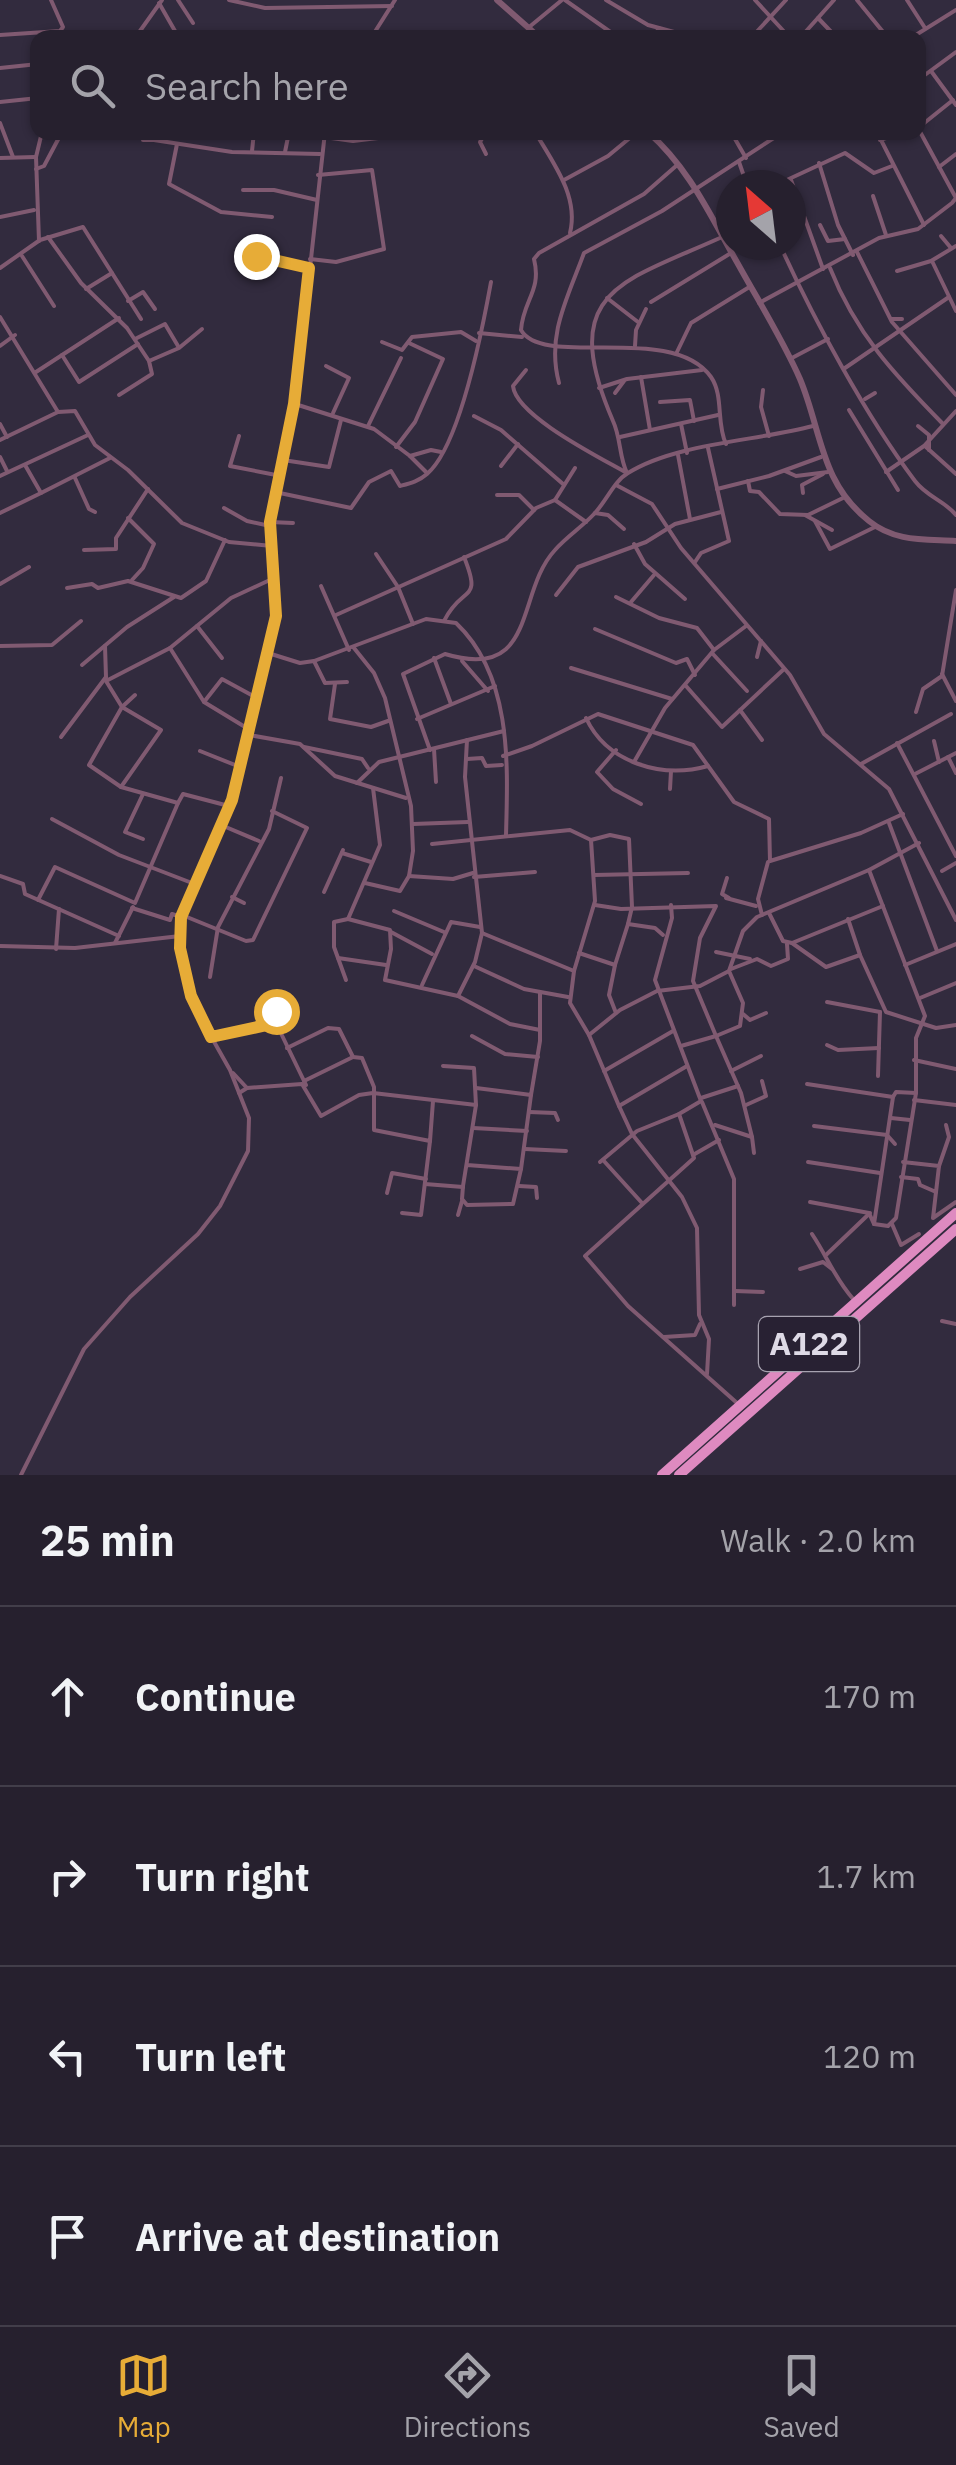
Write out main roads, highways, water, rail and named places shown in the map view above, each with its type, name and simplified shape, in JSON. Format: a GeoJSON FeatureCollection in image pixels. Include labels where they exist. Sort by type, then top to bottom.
{"type":"FeatureCollection","features":[{"type":"Feature","properties":{"kind":"highway","name":"A122"},"geometry":{"type":"LineString","coordinates":[[678,1475],[739,1408],[956,1214]]}},
{"type":"Feature","properties":{"kind":"highway","name":"A122"},"geometry":{"type":"LineString","coordinates":[[662,1475],[696,1452],[956,1228]]}}]}
